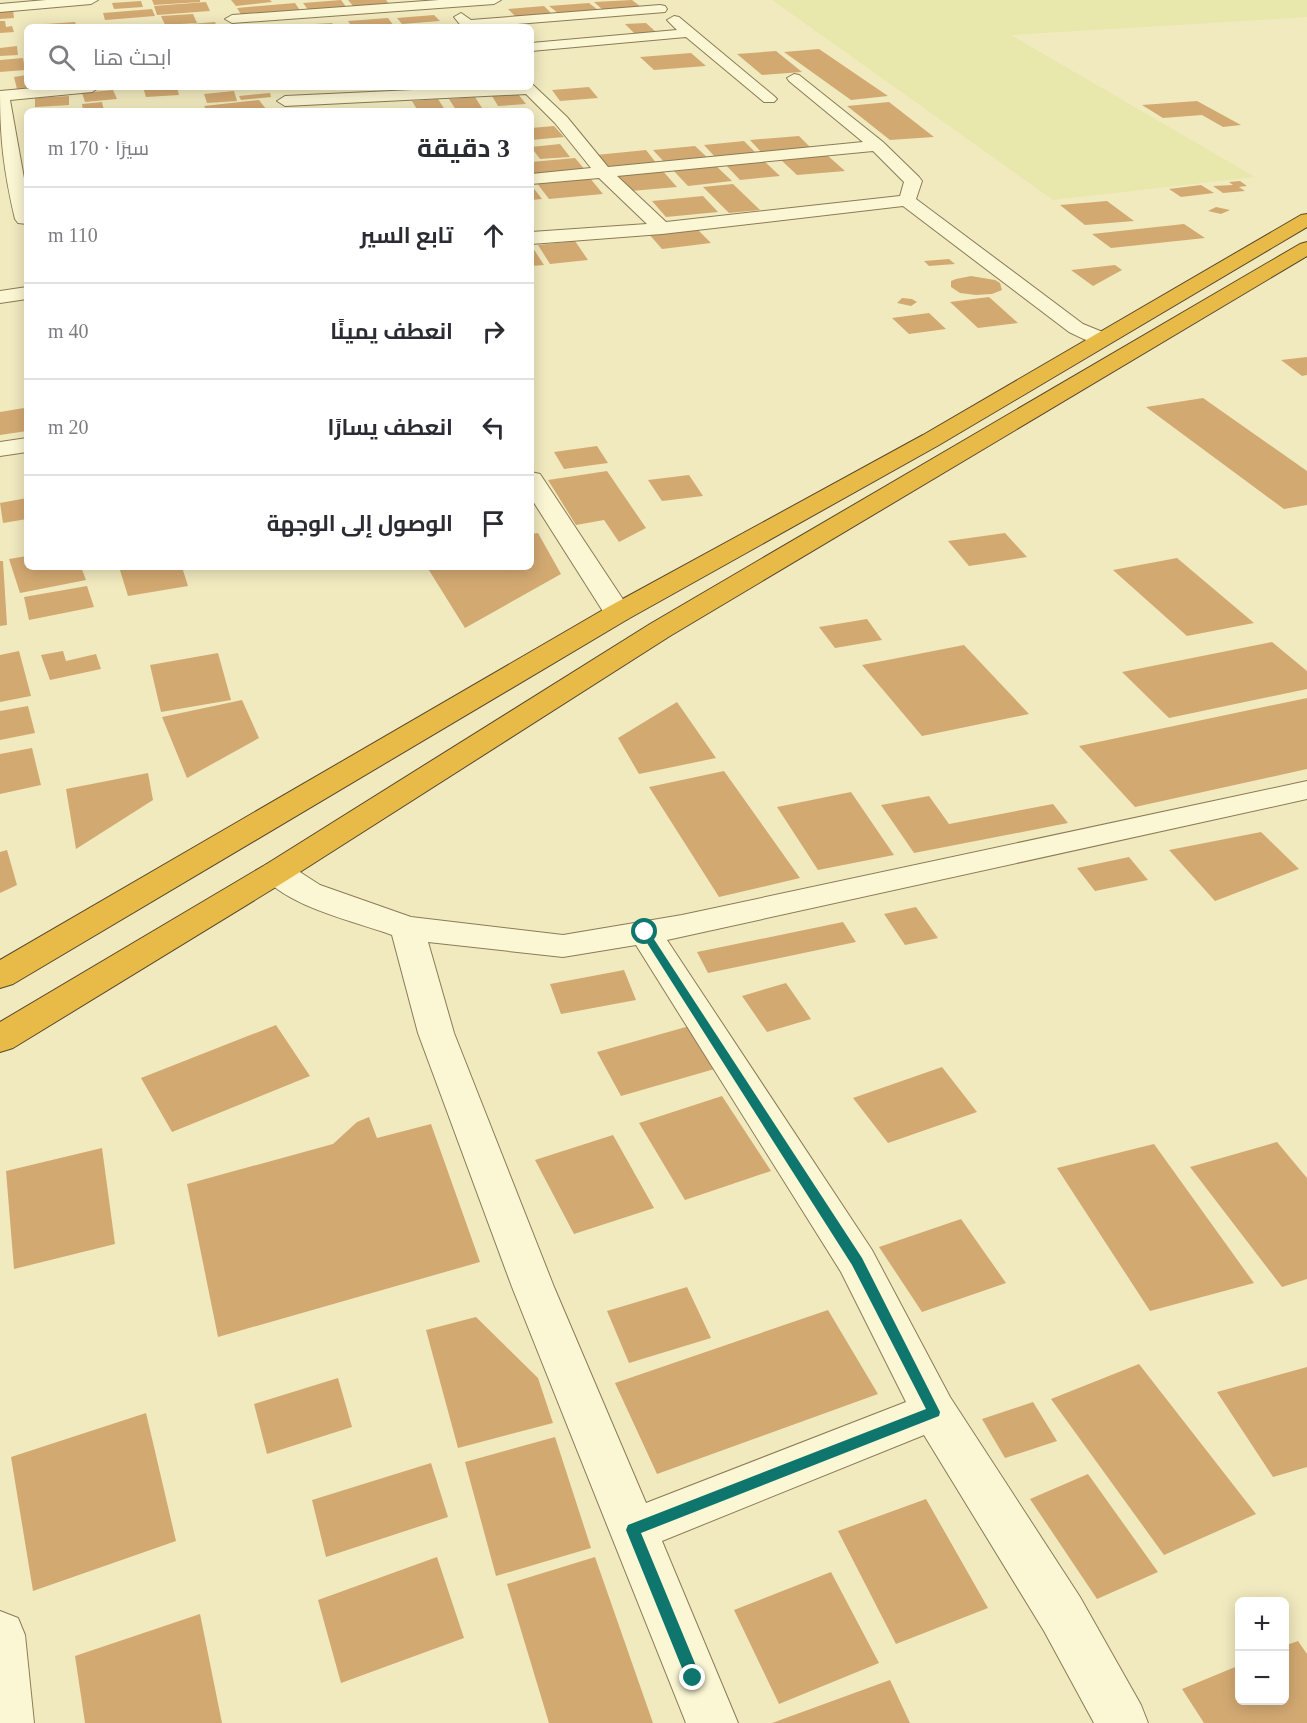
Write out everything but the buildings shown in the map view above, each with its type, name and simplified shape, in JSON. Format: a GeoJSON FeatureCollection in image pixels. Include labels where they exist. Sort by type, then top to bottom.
{"type":"FeatureCollection","features":[{"type":"Feature","properties":{"kind":"highway"},"geometry":{"type":"LineString","coordinates":[[0,976],[618,613],[931,440],[1307,219]]}},
{"type":"Feature","properties":{"kind":"highway"},"geometry":{"type":"LineString","coordinates":[[0,1040],[229,902],[660,630],[1307,248]]}},
{"type":"Feature","properties":{"kind":"highway"},"geometry":{"type":"LineString","coordinates":[[282,810],[331,838]]}},
{"type":"Feature","properties":{"kind":"highway"},"geometry":{"type":"LineString","coordinates":[[179,871],[229,902]]}},
{"type":"Feature","properties":{"kind":"street"},"geometry":{"type":"LineString","coordinates":[[83,0],[91,18]]}},
{"type":"Feature","properties":{"kind":"street"},"geometry":{"type":"LineString","coordinates":[[0,8],[91,0]]}},
{"type":"Feature","properties":{"kind":"street"},"geometry":{"type":"LineString","coordinates":[[232,18],[494,0]]}},
{"type":"Feature","properties":{"kind":"street"},"geometry":{"type":"LineString","coordinates":[[448,3],[467,24],[655,4],[769,99]]}},
{"type":"Feature","properties":{"kind":"street"},"geometry":{"type":"LineString","coordinates":[[534,47],[689,33]]}},
{"type":"Feature","properties":{"kind":"street"},"geometry":{"type":"LineString","coordinates":[[794,78],[877,146],[913,181],[907,200]]}},
{"type":"Feature","properties":{"kind":"street"},"geometry":{"type":"LineString","coordinates":[[20,220],[20,174],[4,142],[1,96],[62,90]]}},
{"type":"Feature","properties":{"kind":"street"},"geometry":{"type":"LineString","coordinates":[[277,90],[284,108],[504,90]]}},
{"type":"Feature","properties":{"kind":"street"},"geometry":{"type":"LineString","coordinates":[[531,90],[561,120],[603,172],[662,228]]}},
{"type":"Feature","properties":{"kind":"street"},"geometry":{"type":"LineString","coordinates":[[541,122],[561,120]]}},
{"type":"Feature","properties":{"kind":"street"},"geometry":{"type":"LineString","coordinates":[[534,179],[877,146]]}},
{"type":"Feature","properties":{"kind":"street"},"geometry":{"type":"LineString","coordinates":[[534,238],[662,228],[907,200],[1076,328],[1103,339]]}},
{"type":"Feature","properties":{"kind":"street"},"geometry":{"type":"LineString","coordinates":[[0,297],[24,293]]}},
{"type":"Feature","properties":{"kind":"street"},"geometry":{"type":"LineString","coordinates":[[0,449],[24,445]]}},
{"type":"Feature","properties":{"kind":"street"},"geometry":{"type":"LineString","coordinates":[[534,484],[618,613]]}},
{"type":"Feature","properties":{"kind":"street"},"geometry":{"type":"LineString","coordinates":[[277,872],[309,893],[407,928],[563,946],[645,932],[1307,790]]}},
{"type":"Feature","properties":{"kind":"street"},"geometry":{"type":"LineString","coordinates":[[407,928],[436,1033],[533,1287],[712,1723]]}},
{"type":"Feature","properties":{"kind":"street"},"geometry":{"type":"LineString","coordinates":[[645,932],[857,1262],[934,1412],[1062,1614],[1122,1723]]}},
{"type":"Feature","properties":{"kind":"street"},"geometry":{"type":"LineString","coordinates":[[633,1530],[934,1412]]}},
{"type":"Feature","properties":{"kind":"street"},"geometry":{"type":"LineString","coordinates":[[0,1635],[8,1723]]}},
{"type":"Feature","properties":{"kind":"shaded area"},"geometry":{"type":"Polygon","coordinates":[[[772,0],[1307,0],[1307,17],[1011,35],[1255,177],[1053,200],[772,0]]]}},
{"type":"Feature","properties":{"kind":"route"},"geometry":{"type":"LineString","coordinates":[[645,932],[857,1262],[934,1412],[633,1530],[693,1678]]}}]}
